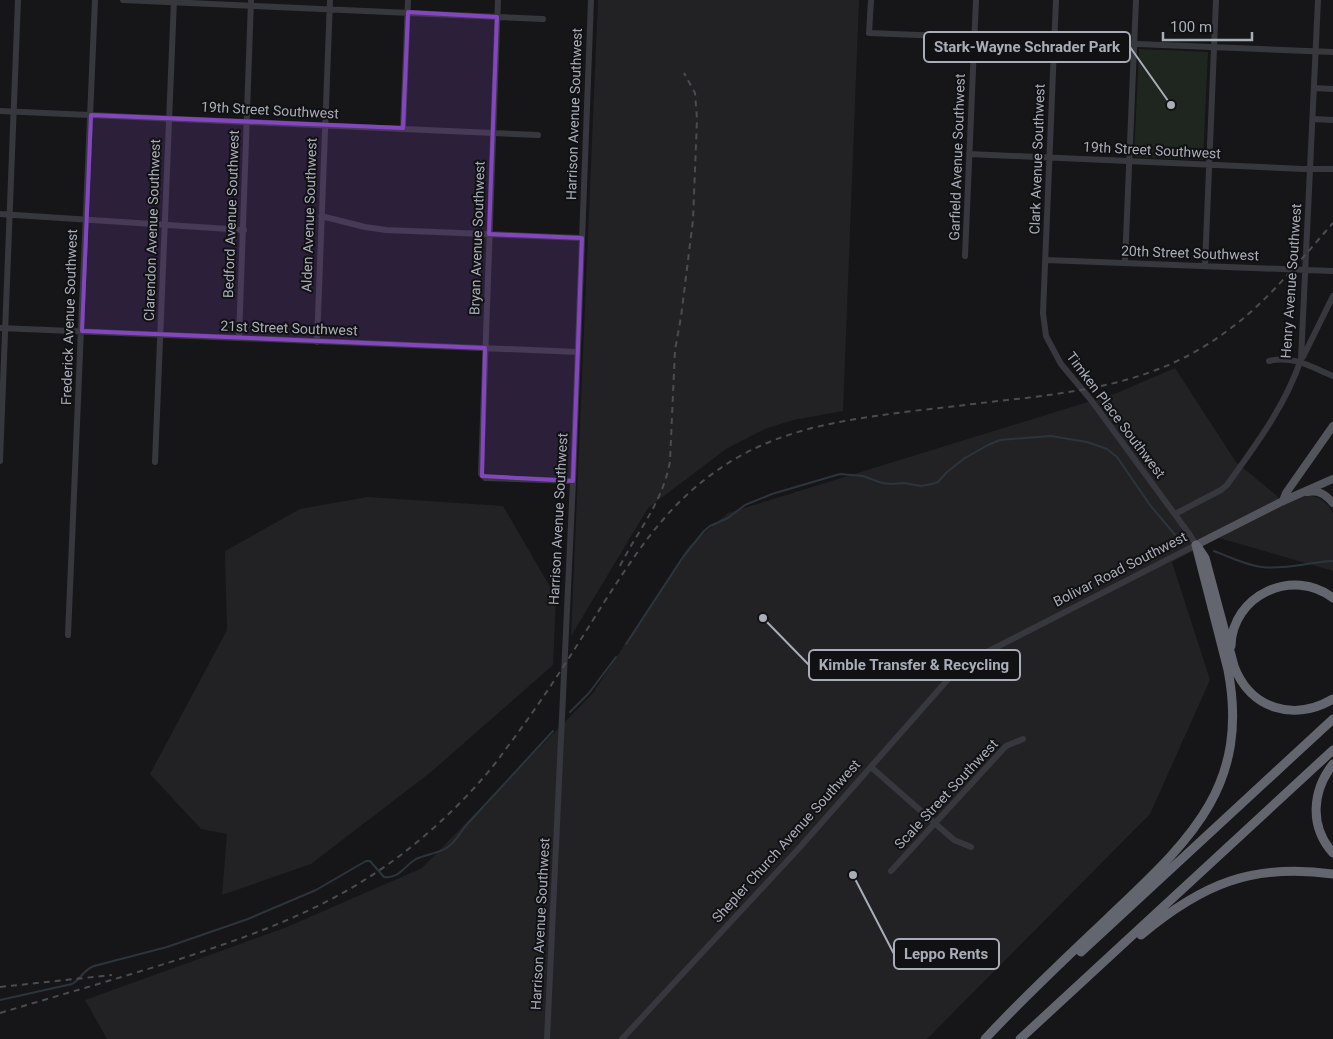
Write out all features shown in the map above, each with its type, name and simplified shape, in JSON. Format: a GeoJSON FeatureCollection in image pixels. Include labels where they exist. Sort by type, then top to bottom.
{"type":"FeatureCollection","features":[{"type":"Feature","properties":{"kind":"highway"},"geometry":{"type":"LineString","coordinates":[[1196,545],[1205,558],[1236,672],[1246,687],[1258,699],[1270,706],[1287,710],[1304,710],[1317,707],[1333,699]]}},
{"type":"Feature","properties":{"kind":"highway"},"geometry":{"type":"LineString","coordinates":[[986,1039],[1018,1004],[1173,854],[1199,822],[1221,780],[1232,738],[1232,691],[1196,545]]}},
{"type":"Feature","properties":{"kind":"highway"},"geometry":{"type":"LineString","coordinates":[[1232,659],[1232,637],[1238,620],[1251,602],[1265,591],[1299,584],[1317,588],[1333,598]]}},
{"type":"Feature","properties":{"kind":"highway"},"geometry":{"type":"LineString","coordinates":[[986,1039],[1333,720]]}},
{"type":"Feature","properties":{"kind":"highway"},"geometry":{"type":"LineString","coordinates":[[1022,1038],[1333,750]]}},
{"type":"Feature","properties":{"kind":"highway"},"geometry":{"type":"LineString","coordinates":[[1333,764],[1318,788],[1315,807],[1320,834],[1333,853]]}},
{"type":"Feature","properties":{"kind":"highway"},"geometry":{"type":"LineString","coordinates":[[1022,1038],[1045,1022],[1151,927],[1194,898],[1222,884],[1262,872],[1301,870],[1333,874]]}},
{"type":"Feature","properties":{"kind":"main road"},"geometry":{"type":"LineString","coordinates":[[1283,502],[1286,493],[1333,426]]}},
{"type":"Feature","properties":{"kind":"main road","name":"Bolivar Road Southwest"},"geometry":{"type":"LineString","coordinates":[[1196,545],[1333,479]]}},
{"type":"Feature","properties":{"kind":"main road"},"geometry":{"type":"LineString","coordinates":[[1302,493],[1316,491],[1328,497],[1333,503]]}},
{"type":"Feature","properties":{"kind":"street"},"geometry":{"type":"LineString","coordinates":[[0,461],[2,328],[10,214],[18,0]]}},
{"type":"Feature","properties":{"kind":"street","name":"Frederick Avenue Southwest"},"geometry":{"type":"LineString","coordinates":[[68,635],[95,0]]}},
{"type":"Feature","properties":{"kind":"street"},"geometry":{"type":"LineString","coordinates":[[122,0],[251,3],[330,9],[543,19]]}},
{"type":"Feature","properties":{"kind":"street","name":"Alden Avenue Southwest"},"geometry":{"type":"LineString","coordinates":[[317,342],[330,0]]}},
{"type":"Feature","properties":{"kind":"street"},"geometry":{"type":"LineString","coordinates":[[403,128],[408,0]]}},
{"type":"Feature","properties":{"kind":"street","name":"Bryan Avenue Southwest"},"geometry":{"type":"LineString","coordinates":[[498,0],[480,468],[482,476],[485,478],[573,481]]}},
{"type":"Feature","properties":{"kind":"street","name":"Harrison Avenue Southwest"},"geometry":{"type":"LineString","coordinates":[[547,1039],[573,481],[591,0]]}},
{"type":"Feature","properties":{"kind":"street"},"geometry":{"type":"LineString","coordinates":[[871,0],[869,33],[1333,52]]}},
{"type":"Feature","properties":{"kind":"street","name":"Garfield Avenue Southwest"},"geometry":{"type":"LineString","coordinates":[[965,256],[976,0]]}},
{"type":"Feature","properties":{"kind":"street","name":"Clark Avenue Southwest"},"geometry":{"type":"LineString","coordinates":[[1046,260],[1056,0]]}},
{"type":"Feature","properties":{"kind":"street"},"geometry":{"type":"LineString","coordinates":[[1126,263],[1136,0]]}},
{"type":"Feature","properties":{"kind":"street"},"geometry":{"type":"LineString","coordinates":[[1205,266],[1216,0]]}},
{"type":"Feature","properties":{"kind":"street","name":"Henry Avenue Southwest"},"geometry":{"type":"LineString","coordinates":[[1175,514],[1225,487],[1273,417],[1300,362],[1318,0]]}},
{"type":"Feature","properties":{"kind":"street","name":"Clarendon Avenue Southwest"},"geometry":{"type":"LineString","coordinates":[[155,462],[174,1]]}},
{"type":"Feature","properties":{"kind":"street","name":"Bedford Avenue Southwest"},"geometry":{"type":"LineString","coordinates":[[239,338],[251,3]]}},
{"type":"Feature","properties":{"kind":"street"},"geometry":{"type":"LineString","coordinates":[[1314,88],[1333,89]]}},
{"type":"Feature","properties":{"kind":"street","name":"19th Street Southwest"},"geometry":{"type":"LineString","coordinates":[[0,111],[538,135]]}},
{"type":"Feature","properties":{"kind":"street"},"geometry":{"type":"LineString","coordinates":[[1313,119],[1333,120]]}},
{"type":"Feature","properties":{"kind":"street","name":"19th Street Southwest"},"geometry":{"type":"LineString","coordinates":[[969,154],[1333,169]]}},
{"type":"Feature","properties":{"kind":"street"},"geometry":{"type":"LineString","coordinates":[[0,214],[244,230]]}},
{"type":"Feature","properties":{"kind":"street"},"geometry":{"type":"LineString","coordinates":[[321,216],[372,228],[582,238]]}},
{"type":"Feature","properties":{"kind":"street","name":"20th Street Southwest"},"geometry":{"type":"LineString","coordinates":[[1046,260],[1333,271]]}},
{"type":"Feature","properties":{"kind":"street","name":"Timken Place Southwest"},"geometry":{"type":"LineString","coordinates":[[1046,260],[1043,312],[1046,336],[1052,348],[1061,364],[1091,400],[1196,545]]}},
{"type":"Feature","properties":{"kind":"street"},"geometry":{"type":"LineString","coordinates":[[1300,362],[1318,330],[1333,296]]}},
{"type":"Feature","properties":{"kind":"street","name":"21st Street Southwest"},"geometry":{"type":"LineString","coordinates":[[2,328],[578,352]]}},
{"type":"Feature","properties":{"kind":"street"},"geometry":{"type":"LineString","coordinates":[[1269,361],[1284,358],[1300,362],[1333,376]]}},
{"type":"Feature","properties":{"kind":"street","name":"Bolivar Road Southwest"},"geometry":{"type":"LineString","coordinates":[[970,662],[1196,545]]}},
{"type":"Feature","properties":{"kind":"street","name":"Shepler Church Avenue Southwest"},"geometry":{"type":"LineString","coordinates":[[622,1039],[801,846],[938,689],[970,662]]}},
{"type":"Feature","properties":{"kind":"street","name":"Scale Street Southwest"},"geometry":{"type":"LineString","coordinates":[[891,871],[1006,746],[1023,739]]}},
{"type":"Feature","properties":{"kind":"street"},"geometry":{"type":"LineString","coordinates":[[871,767],[934,824],[954,840],[971,847]]}},
{"type":"Feature","properties":{"kind":"highlighted area"},"geometry":{"type":"Polygon","coordinates":[[[408,12],[497,17],[489,234],[582,238],[573,481],[482,476],[485,348],[82,331],[91,115],[403,128],[408,12]]]}},
{"type":"Feature","properties":{"kind":"shaded area"},"geometry":{"type":"Polygon","coordinates":[[[598,0],[859,0],[843,411],[793,420],[765,429],[726,449],[648,508],[571,636],[598,0]]]}},
{"type":"Feature","properties":{"kind":"shaded area"},"geometry":{"type":"Polygon","coordinates":[[[1139,49],[1208,52],[1203,160],[1134,157],[1139,49]]]}},
{"type":"Feature","properties":{"kind":"shaded area"},"geometry":{"type":"Polygon","coordinates":[[[1175,368],[1236,462],[1283,501],[1308,495],[1320,498],[1329,506],[1333,513],[1333,571],[1219,538],[1172,562],[1210,680],[1150,814],[927,1039],[107,1039],[85,1000],[287,927],[422,868],[593,693],[689,546],[728,513],[1117,393],[1175,368]]]}},
{"type":"Feature","properties":{"kind":"shaded area"},"geometry":{"type":"Polygon","coordinates":[[[367,497],[503,506],[556,597],[553,665],[431,772],[311,864],[222,895],[227,834],[201,829],[150,774],[227,630],[225,551],[300,509],[367,497]]]}},
{"type":"Feature","properties":{"kind":"waterway"},"geometry":{"type":"LineString","coordinates":[[626,644],[683,557],[704,531],[710,526],[728,518],[745,505],[772,494],[840,474],[863,476],[882,483],[891,484],[904,483],[921,486],[932,484],[938,482],[965,458],[1000,440],[1051,436],[1087,442],[1107,449],[1117,457],[1150,505],[1180,539]]}},
{"type":"Feature","properties":{"kind":"waterway"},"geometry":{"type":"LineString","coordinates":[[1214,551],[1244,563],[1271,568],[1333,561]]}},
{"type":"Feature","properties":{"kind":"waterway"},"geometry":{"type":"LineString","coordinates":[[570,712],[589,693],[616,657]]}},
{"type":"Feature","properties":{"kind":"waterway"},"geometry":{"type":"LineString","coordinates":[[0,1000],[72,984],[94,966],[167,947],[248,919],[316,890],[366,861],[370,861],[384,877],[394,876],[416,859],[440,851],[451,844],[467,824],[553,731]]}},
{"type":"Feature","properties":{"kind":"railway"},"geometry":{"type":"LineString","coordinates":[[620,566],[656,503],[667,476],[670,461],[675,350],[693,220],[697,119],[695,93],[684,73]]}},
{"type":"Feature","properties":{"kind":"railway"},"geometry":{"type":"LineString","coordinates":[[0,1013],[180,959],[275,925],[344,892],[398,857],[443,819],[471,792],[493,766],[546,694],[632,560],[662,521],[697,486],[717,470],[740,456],[781,437],[824,425],[890,414],[1082,390],[1134,378],[1159,369],[1207,345],[1245,317],[1285,278],[1333,223]]}},
{"type":"Feature","properties":{"kind":"railway"},"geometry":{"type":"LineString","coordinates":[[0,987],[112,975]]}},
{"type":"Feature","properties":{"kind":"place","name":"Stark-Wayne Schrader Park"},"geometry":{"type":"Point","coordinates":[1171,105]}},
{"type":"Feature","properties":{"kind":"place","name":"Kimble Transfer & Recycling"},"geometry":{"type":"Point","coordinates":[763,618]}},
{"type":"Feature","properties":{"kind":"place","name":"Leppo Rents"},"geometry":{"type":"Point","coordinates":[853,875]}}]}
